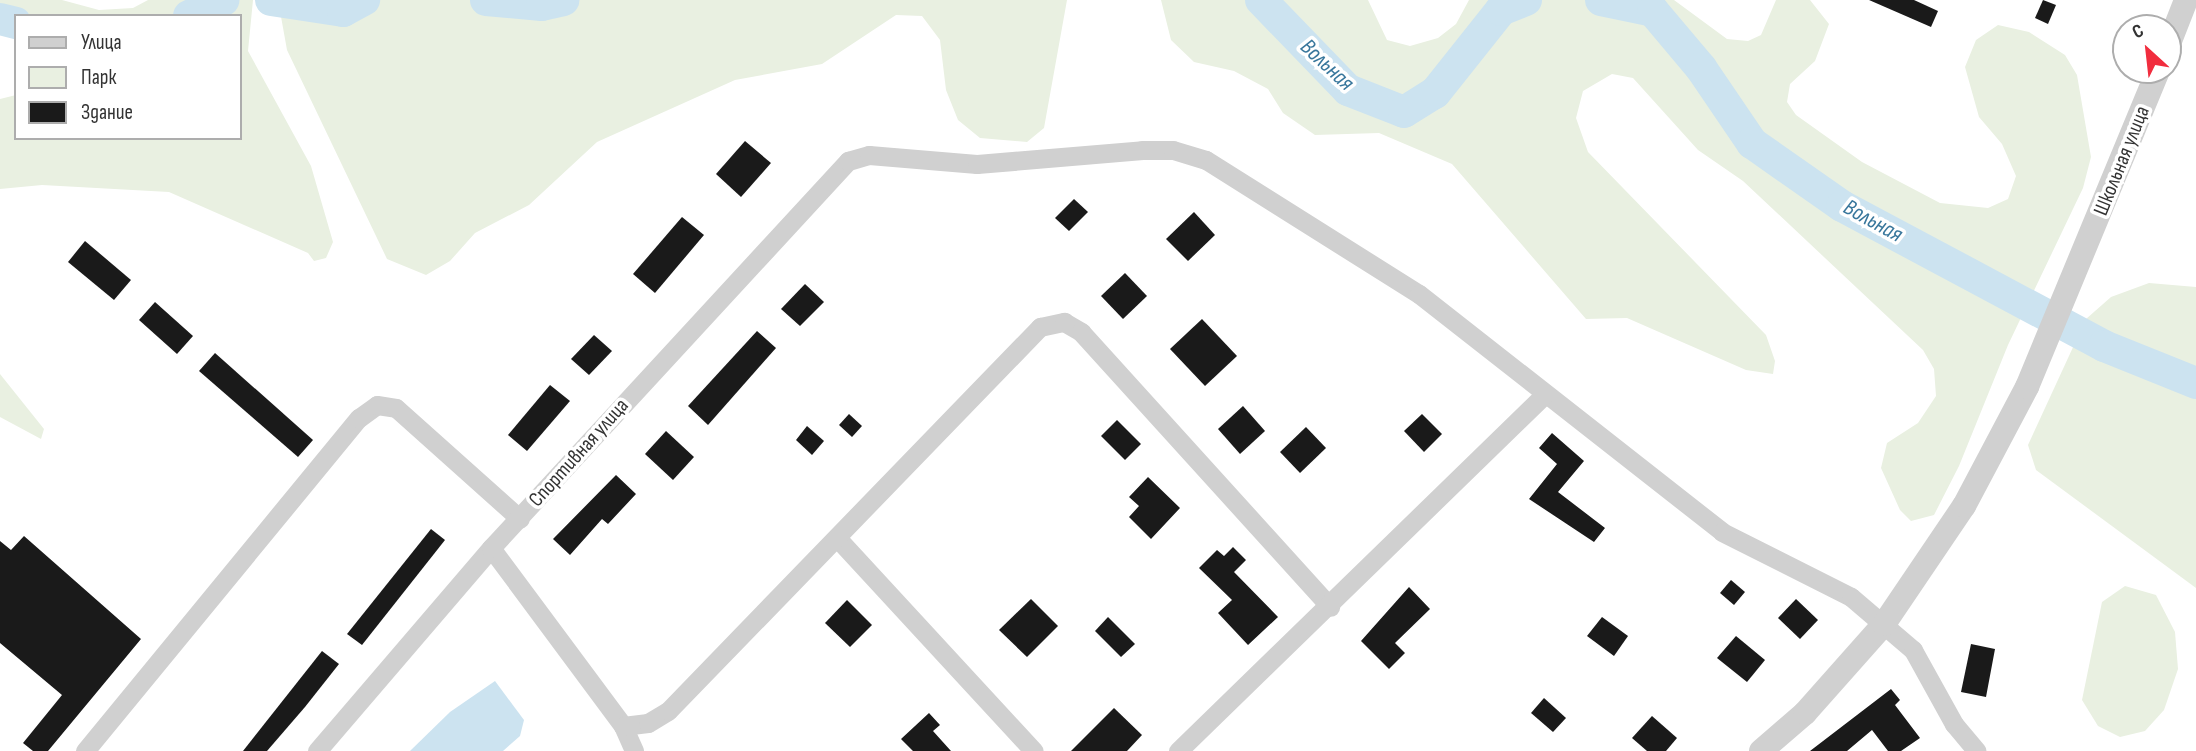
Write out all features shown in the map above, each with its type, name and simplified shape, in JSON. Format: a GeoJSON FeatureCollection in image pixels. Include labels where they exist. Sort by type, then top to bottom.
{"type":"FeatureCollection","features":[{"type":"Feature","properties":{"kind":"street","name":"Школьная улица"},"geometry":{"type":"LineString","coordinates":[[1884,624],[1964,506],[2027,387],[2152,84]]}},
{"type":"Feature","properties":{"kind":"street","name":"Спортивная улица"},"geometry":{"type":"LineString","coordinates":[[317,751],[491,548],[848,161],[869,155],[977,164],[1142,150],[1173,150],[1206,160],[1419,294],[1544,396]]}},
{"type":"Feature","properties":{"kind":"street"},"geometry":{"type":"LineString","coordinates":[[623,726],[648,723],[668,711],[838,540],[1040,327],[1064,322],[1081,332],[1330,607]]}},
{"type":"Feature","properties":{"kind":"street"},"geometry":{"type":"LineString","coordinates":[[1178,751],[1330,607],[1544,396],[1722,532],[1814,576],[1884,624],[1913,650],[1954,724],[1977,751]]}},
{"type":"Feature","properties":{"kind":"street"},"geometry":{"type":"LineString","coordinates":[[85,751],[359,418],[377,405],[396,408],[520,519]]}},
{"type":"Feature","properties":{"kind":"street"},"geometry":{"type":"LineString","coordinates":[[838,540],[1034,751]]}},
{"type":"Feature","properties":{"kind":"street"},"geometry":{"type":"LineString","coordinates":[[491,548],[623,726],[634,751]]}},
{"type":"Feature","properties":{"kind":"street"},"geometry":{"type":"LineString","coordinates":[[1761,751],[1805,713],[1884,624]]}},
{"type":"Feature","properties":{"kind":"green space"},"geometry":{"type":"Polygon","coordinates":[[[0,0],[62,0],[99,10],[133,8],[148,0],[253,0],[248,51],[311,166],[333,242],[326,258],[314,261],[308,253],[169,192],[42,185],[0,189],[0,99],[14,96],[14,140],[242,140],[242,14],[14,14],[14,28],[0,25],[0,0]]]}},
{"type":"Feature","properties":{"kind":"green space"},"geometry":{"type":"Polygon","coordinates":[[[278,0],[1067,0],[1044,128],[1027,142],[980,138],[958,120],[946,90],[940,40],[922,16],[896,15],[822,64],[735,80],[597,142],[529,205],[475,233],[450,261],[426,275],[387,259],[287,50],[278,0]]]}},
{"type":"Feature","properties":{"kind":"green space"},"geometry":{"type":"Polygon","coordinates":[[[1161,0],[1368,0],[1387,40],[1410,46],[1438,38],[1456,24],[1469,0],[1674,0],[1727,39],[1748,41],[1761,35],[1776,0],[1810,0],[1829,24],[1815,61],[1790,84],[1787,102],[1796,115],[1862,162],[1940,203],[1988,208],[2008,199],[2016,176],[2002,144],[1979,117],[1965,67],[1976,40],[1998,25],[2029,32],[2065,55],[2077,75],[2091,157],[2083,188],[2008,345],[1959,466],[1934,515],[1911,521],[1900,510],[1881,468],[1887,443],[1918,423],[1936,396],[1934,369],[1923,350],[1743,181],[1698,150],[1633,78],[1612,74],[1583,91],[1576,118],[1588,152],[1766,335],[1775,361],[1773,374],[1746,370],[1627,318],[1586,319],[1452,164],[1379,133],[1315,135],[1283,113],[1268,89],[1234,71],[1194,62],[1171,40],[1161,0]]]}},
{"type":"Feature","properties":{"kind":"green space"},"geometry":{"type":"Polygon","coordinates":[[[2149,283],[2196,287],[2196,588],[2036,470],[2028,445],[2086,319],[2111,297],[2149,283]]]}},
{"type":"Feature","properties":{"kind":"green space"},"geometry":{"type":"Polygon","coordinates":[[[0,374],[44,429],[41,439],[0,417],[0,374]]]}},
{"type":"Feature","properties":{"kind":"green space"},"geometry":{"type":"Polygon","coordinates":[[[2125,586],[2156,595],[2175,632],[2178,669],[2164,710],[2145,731],[2120,737],[2098,726],[2082,700],[2102,602],[2125,586]]]}},
{"type":"Feature","properties":{"kind":"water"},"geometry":{"type":"Polygon","coordinates":[[[495,681],[524,720],[520,736],[503,751],[410,751],[450,712],[495,681]]]}},
{"type":"Feature","properties":{"kind":"building"},"geometry":{"type":"Polygon","coordinates":[[[1869,0],[1914,0],[1938,11],[1931,27],[1869,0]]]}},
{"type":"Feature","properties":{"kind":"building"},"geometry":{"type":"Polygon","coordinates":[[[2043,0],[2056,5],[2048,24],[2035,18],[2043,0]]]}},
{"type":"Feature","properties":{"kind":"building"},"geometry":{"type":"Polygon","coordinates":[[[745,141],[771,163],[741,197],[716,174],[745,141]]]}},
{"type":"Feature","properties":{"kind":"building"},"geometry":{"type":"Polygon","coordinates":[[[1074,199],[1088,212],[1069,231],[1055,218],[1074,199]]]}},
{"type":"Feature","properties":{"kind":"building"},"geometry":{"type":"Polygon","coordinates":[[[1194,212],[1215,235],[1188,261],[1166,239],[1194,212]]]}},
{"type":"Feature","properties":{"kind":"building"},"geometry":{"type":"Polygon","coordinates":[[[682,217],[704,235],[655,293],[633,274],[682,217]]]}},
{"type":"Feature","properties":{"kind":"building"},"geometry":{"type":"Polygon","coordinates":[[[85,241],[131,280],[114,300],[68,262],[85,241]]]}},
{"type":"Feature","properties":{"kind":"building"},"geometry":{"type":"Polygon","coordinates":[[[1125,273],[1147,296],[1123,319],[1101,296],[1125,273]]]}},
{"type":"Feature","properties":{"kind":"building"},"geometry":{"type":"Polygon","coordinates":[[[805,284],[824,302],[800,326],[781,309],[805,284]]]}},
{"type":"Feature","properties":{"kind":"building"},"geometry":{"type":"Polygon","coordinates":[[[155,302],[193,336],[177,354],[139,320],[155,302]]]}},
{"type":"Feature","properties":{"kind":"building"},"geometry":{"type":"Polygon","coordinates":[[[1202,319],[1237,356],[1205,386],[1170,349],[1202,319]]]}},
{"type":"Feature","properties":{"kind":"building"},"geometry":{"type":"Polygon","coordinates":[[[757,331],[776,348],[708,425],[688,406],[757,331]]]}},
{"type":"Feature","properties":{"kind":"building"},"geometry":{"type":"Polygon","coordinates":[[[594,335],[612,351],[589,375],[571,359],[594,335]]]}},
{"type":"Feature","properties":{"kind":"building"},"geometry":{"type":"Polygon","coordinates":[[[215,353],[313,440],[298,457],[199,371],[215,353]]]}},
{"type":"Feature","properties":{"kind":"building"},"geometry":{"type":"Polygon","coordinates":[[[550,385],[570,401],[527,451],[508,435],[550,385]]]}},
{"type":"Feature","properties":{"kind":"building"},"geometry":{"type":"Polygon","coordinates":[[[1243,406],[1265,431],[1240,454],[1218,429],[1243,406]]]}},
{"type":"Feature","properties":{"kind":"building"},"geometry":{"type":"Polygon","coordinates":[[[849,414],[862,426],[852,437],[839,425],[849,414]]]}},
{"type":"Feature","properties":{"kind":"building"},"geometry":{"type":"Polygon","coordinates":[[[1422,414],[1442,434],[1424,452],[1404,431],[1422,414]]]}},
{"type":"Feature","properties":{"kind":"building"},"geometry":{"type":"Polygon","coordinates":[[[1117,420],[1141,444],[1125,460],[1101,436],[1117,420]]]}},
{"type":"Feature","properties":{"kind":"building"},"geometry":{"type":"Polygon","coordinates":[[[807,426],[824,441],[812,455],[796,440],[807,426]]]}},
{"type":"Feature","properties":{"kind":"building"},"geometry":{"type":"Polygon","coordinates":[[[1306,427],[1326,448],[1300,473],[1280,452],[1306,427]]]}},
{"type":"Feature","properties":{"kind":"building"},"geometry":{"type":"Polygon","coordinates":[[[666,431],[694,457],[673,480],[645,454],[666,431]]]}},
{"type":"Feature","properties":{"kind":"building"},"geometry":{"type":"Polygon","coordinates":[[[1552,433],[1584,461],[1558,492],[1605,528],[1594,542],[1529,499],[1557,464],[1539,448],[1552,433]]]}},
{"type":"Feature","properties":{"kind":"building"},"geometry":{"type":"Polygon","coordinates":[[[616,475],[636,494],[608,524],[602,519],[570,555],[553,539],[616,475]]]}},
{"type":"Feature","properties":{"kind":"building"},"geometry":{"type":"Polygon","coordinates":[[[1148,477],[1180,508],[1151,539],[1129,517],[1139,506],[1129,497],[1148,477]]]}},
{"type":"Feature","properties":{"kind":"building"},"geometry":{"type":"Polygon","coordinates":[[[431,529],[445,540],[362,645],[347,634],[431,529]]]}},
{"type":"Feature","properties":{"kind":"building"},"geometry":{"type":"Polygon","coordinates":[[[24,536],[141,639],[48,751],[33,751],[23,743],[62,695],[0,643],[0,541],[11,550],[24,536]]]}},
{"type":"Feature","properties":{"kind":"building"},"geometry":{"type":"Polygon","coordinates":[[[1233,547],[1246,560],[1234,572],[1278,617],[1248,645],[1218,613],[1232,600],[1199,568],[1217,550],[1224,556],[1233,547]]]}},
{"type":"Feature","properties":{"kind":"building"},"geometry":{"type":"Polygon","coordinates":[[[1731,580],[1745,592],[1734,605],[1720,593],[1731,580]]]}},
{"type":"Feature","properties":{"kind":"building"},"geometry":{"type":"Polygon","coordinates":[[[1409,587],[1430,609],[1395,643],[1405,653],[1389,669],[1361,641],[1409,587]]]}},
{"type":"Feature","properties":{"kind":"building"},"geometry":{"type":"Polygon","coordinates":[[[1031,599],[1058,626],[1027,657],[999,630],[1031,599]]]}},
{"type":"Feature","properties":{"kind":"building"},"geometry":{"type":"Polygon","coordinates":[[[1796,599],[1818,620],[1800,639],[1778,618],[1796,599]]]}},
{"type":"Feature","properties":{"kind":"building"},"geometry":{"type":"Polygon","coordinates":[[[847,600],[872,625],[850,647],[825,623],[847,600]]]}},
{"type":"Feature","properties":{"kind":"building"},"geometry":{"type":"Polygon","coordinates":[[[1108,617],[1135,644],[1121,657],[1095,631],[1108,617]]]}},
{"type":"Feature","properties":{"kind":"building"},"geometry":{"type":"Polygon","coordinates":[[[1602,617],[1628,636],[1614,656],[1587,636],[1602,617]]]}},
{"type":"Feature","properties":{"kind":"building"},"geometry":{"type":"Polygon","coordinates":[[[1736,636],[1765,660],[1747,682],[1717,658],[1736,636]]]}},
{"type":"Feature","properties":{"kind":"building"},"geometry":{"type":"Polygon","coordinates":[[[1971,644],[1995,649],[1986,697],[1961,692],[1971,644]]]}},
{"type":"Feature","properties":{"kind":"building"},"geometry":{"type":"Polygon","coordinates":[[[322,651],[339,664],[267,751],[243,751],[322,651]]]}},
{"type":"Feature","properties":{"kind":"building"},"geometry":{"type":"Polygon","coordinates":[[[1891,689],[1900,700],[1895,705],[1920,738],[1901,751],[1888,751],[1872,730],[1847,751],[1810,751],[1891,689]]]}},
{"type":"Feature","properties":{"kind":"building"},"geometry":{"type":"Polygon","coordinates":[[[1544,698],[1566,718],[1553,732],[1531,713],[1544,698]]]}},
{"type":"Feature","properties":{"kind":"building"},"geometry":{"type":"Polygon","coordinates":[[[1114,708],[1142,735],[1127,751],[1071,751],[1114,708]]]}},
{"type":"Feature","properties":{"kind":"building"},"geometry":{"type":"Polygon","coordinates":[[[929,713],[940,725],[933,731],[951,751],[913,751],[901,739],[929,713]]]}},
{"type":"Feature","properties":{"kind":"building"},"geometry":{"type":"Polygon","coordinates":[[[1652,716],[1677,738],[1666,751],[1647,751],[1632,738],[1652,716]]]}},
{"type":"Feature","properties":{"kind":"waterway","name":"Вольная"},"geometry":{"type":"LineString","coordinates":[[193,14],[223,0]]}},
{"type":"Feature","properties":{"kind":"waterway","name":"Вольная"},"geometry":{"type":"LineString","coordinates":[[271,0],[343,11],[364,0]]}},
{"type":"Feature","properties":{"kind":"waterway","name":"Вольная"},"geometry":{"type":"LineString","coordinates":[[486,0],[542,5],[563,0]]}},
{"type":"Feature","properties":{"kind":"waterway","name":"Вольная"},"geometry":{"type":"LineString","coordinates":[[1261,0],[1348,90],[1404,112],[1435,93],[1501,10],[1526,0]]}},
{"type":"Feature","properties":{"kind":"waterway","name":"Вольная"},"geometry":{"type":"LineString","coordinates":[[1601,0],[1653,11],[1701,68],[1752,143],[1842,206],[2104,346],[2196,383]]}},
{"type":"Feature","properties":{"kind":"waterway","name":"Вольная"},"geometry":{"type":"LineString","coordinates":[[0,19],[14,22]]}}]}
